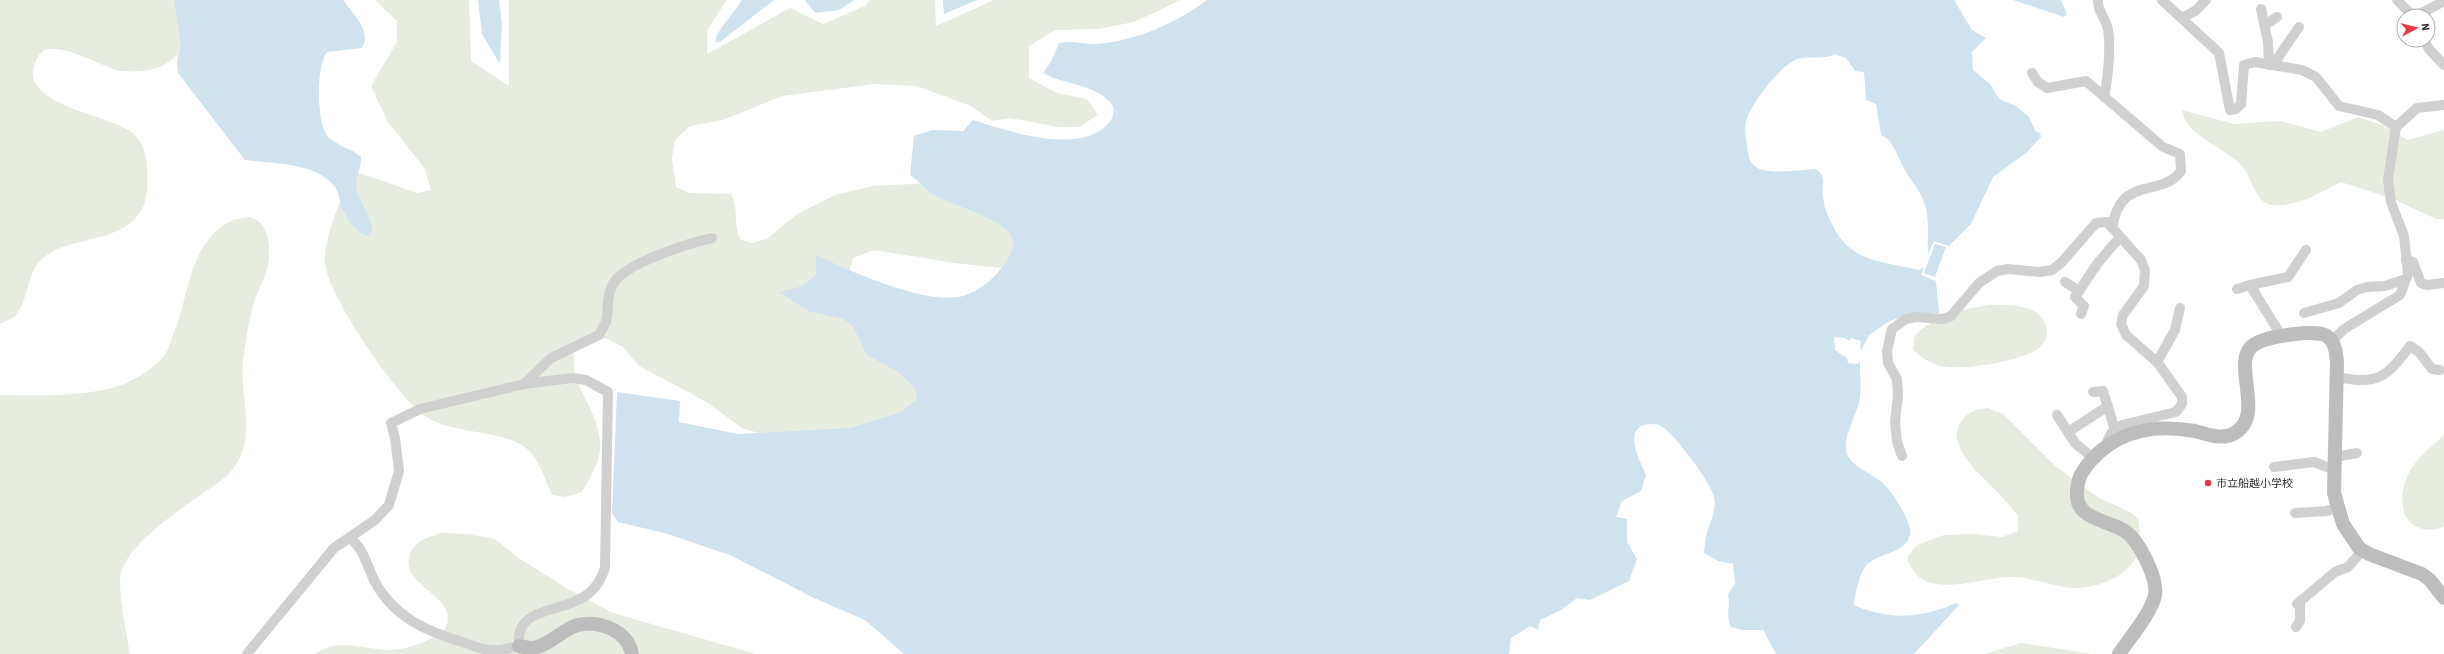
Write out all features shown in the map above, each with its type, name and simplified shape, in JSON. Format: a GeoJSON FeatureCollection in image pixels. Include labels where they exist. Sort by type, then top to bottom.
{"type":"FeatureCollection","features":[{"type":"Feature","properties":{"kind":"street"},"geometry":{"type":"LineString","coordinates":[[2098,0],[2098,5],[2108,28],[2109,77],[2104,97]]}},
{"type":"Feature","properties":{"kind":"street"},"geometry":{"type":"LineString","coordinates":[[2162,0],[2219,53],[2230,110],[2236,109],[2241,104],[2244,66],[2255,62],[2302,70],[2316,77],[2339,106],[2378,115],[2396,127]]}},
{"type":"Feature","properties":{"kind":"street"},"geometry":{"type":"LineString","coordinates":[[2182,18],[2195,11],[2206,0]]}},
{"type":"Feature","properties":{"kind":"street"},"geometry":{"type":"LineString","coordinates":[[2397,0],[2406,8]]}},
{"type":"Feature","properties":{"kind":"street"},"geometry":{"type":"LineString","coordinates":[[2432,8],[2444,2]]}},
{"type":"Feature","properties":{"kind":"street"},"geometry":{"type":"LineString","coordinates":[[2261,9],[2271,65]]}},
{"type":"Feature","properties":{"kind":"street"},"geometry":{"type":"LineString","coordinates":[[2265,25],[2277,17]]}},
{"type":"Feature","properties":{"kind":"street"},"geometry":{"type":"LineString","coordinates":[[2271,65],[2299,27]]}},
{"type":"Feature","properties":{"kind":"street"},"geometry":{"type":"LineString","coordinates":[[2428,48],[2444,65]]}},
{"type":"Feature","properties":{"kind":"street"},"geometry":{"type":"LineString","coordinates":[[2032,72],[2038,82],[2047,88],[2086,81],[2162,147],[2180,154],[2182,161],[2181,171],[2176,179],[2134,192],[2121,202],[2114,214],[2112,228]]}},
{"type":"Feature","properties":{"kind":"street"},"geometry":{"type":"LineString","coordinates":[[2332,341],[2344,330],[2400,295],[2408,274],[2404,236],[2391,202],[2388,180],[2396,127],[2418,108],[2444,105]]}},
{"type":"Feature","properties":{"kind":"street"},"geometry":{"type":"LineString","coordinates":[[1902,456],[1897,442],[1895,421],[1898,396],[1897,379],[1888,363],[1887,351],[1892,329],[1906,319],[1916,317],[1943,319],[1951,316],[1979,283],[1997,271],[2008,269],[2039,272],[2052,270],[2061,263],[2096,223],[2107,222],[2141,260],[2145,270],[2144,286],[2123,316],[2121,324],[2126,335],[2157,362],[2182,397],[2182,404],[2176,412],[2122,425],[2115,430],[2104,448],[2082,472],[2077,486],[2076,500],[2084,512],[2124,530],[2139,546],[2156,586],[2155,597],[2119,654]]}},
{"type":"Feature","properties":{"kind":"street"},"geometry":{"type":"LineString","coordinates":[[2081,314],[2084,306],[2075,297],[2097,264],[2120,236]]}},
{"type":"Feature","properties":{"kind":"street"},"geometry":{"type":"LineString","coordinates":[[524,384],[551,358],[599,336],[606,322],[609,295],[615,281],[622,274],[668,251],[712,238]]}},
{"type":"Feature","properties":{"kind":"street"},"geometry":{"type":"LineString","coordinates":[[2237,289],[2288,277],[2306,250]]}},
{"type":"Feature","properties":{"kind":"street"},"geometry":{"type":"LineString","coordinates":[[2406,260],[2412,262],[2417,277],[2421,283],[2427,285],[2444,283]]}},
{"type":"Feature","properties":{"kind":"street"},"geometry":{"type":"LineString","coordinates":[[2304,313],[2339,303],[2357,290],[2367,287],[2386,286],[2406,279]]}},
{"type":"Feature","properties":{"kind":"street"},"geometry":{"type":"LineString","coordinates":[[2065,282],[2079,291]]}},
{"type":"Feature","properties":{"kind":"street"},"geometry":{"type":"LineString","coordinates":[[2250,285],[2282,337]]}},
{"type":"Feature","properties":{"kind":"street"},"geometry":{"type":"LineString","coordinates":[[2157,362],[2175,330],[2180,308]]}},
{"type":"Feature","properties":{"kind":"street"},"geometry":{"type":"LineString","coordinates":[[2104,448],[2122,436],[2144,430],[2165,428],[2219,436],[2232,434],[2239,430],[2248,417],[2245,363],[2247,352],[2255,344],[2265,339],[2313,333],[2326,336],[2332,341],[2336,350],[2337,377],[2335,464],[2337,507],[2349,534],[2363,550],[2422,574],[2430,580],[2444,598]]}},
{"type":"Feature","properties":{"kind":"street"},"geometry":{"type":"LineString","coordinates":[[2337,377],[2361,382],[2379,379],[2399,360],[2410,346],[2419,352],[2432,369],[2440,370]]}},
{"type":"Feature","properties":{"kind":"street"},"geometry":{"type":"LineString","coordinates":[[247,654],[334,548],[375,520],[389,505],[395,491],[399,472],[395,438],[391,423],[420,409],[524,384],[572,378],[586,380],[608,392],[605,567],[603,576],[597,586],[584,598],[571,605],[544,610],[528,618],[518,635],[519,646]]}},
{"type":"Feature","properties":{"kind":"street"},"geometry":{"type":"LineString","coordinates":[[2093,392],[2103,390],[2115,430]]}},
{"type":"Feature","properties":{"kind":"street"},"geometry":{"type":"LineString","coordinates":[[2068,432],[2108,406]]}},
{"type":"Feature","properties":{"kind":"street"},"geometry":{"type":"LineString","coordinates":[[2057,415],[2075,443],[2094,459]]}},
{"type":"Feature","properties":{"kind":"street"},"geometry":{"type":"LineString","coordinates":[[2274,466],[2314,462],[2335,464],[2357,452]]}},
{"type":"Feature","properties":{"kind":"street"},"geometry":{"type":"LineString","coordinates":[[2295,513],[2327,511],[2337,507]]}},
{"type":"Feature","properties":{"kind":"street"},"geometry":{"type":"LineString","coordinates":[[349,538],[358,543],[375,582],[388,602],[406,620],[433,633],[480,648],[492,650],[519,646],[537,648],[578,625],[600,625],[617,631],[628,642],[632,654]]}},
{"type":"Feature","properties":{"kind":"street"},"geometry":{"type":"LineString","coordinates":[[2296,627],[2300,622],[2299,602],[2335,572],[2348,567],[2363,550]]}},
{"type":"Feature","properties":{"kind":"shaded area"},"geometry":{"type":"Polygon","coordinates":[[[0,0],[185,0],[188,45],[166,64],[157,68],[139,71],[121,71],[113,69],[79,55],[55,49],[46,50],[39,55],[33,73],[38,86],[50,98],[68,107],[125,128],[139,140],[144,149],[146,159],[146,198],[141,211],[132,222],[121,229],[67,246],[54,251],[43,258],[34,270],[23,301],[16,315],[0,324],[0,0]]]}},
{"type":"Feature","properties":{"kind":"shaded area"},"geometry":{"type":"Polygon","coordinates":[[[375,0],[469,0],[471,61],[509,86],[509,0],[727,0],[707,30],[707,54],[790,8],[823,24],[865,6],[870,0],[935,0],[936,26],[994,0],[1181,0],[1134,22],[1098,29],[1055,30],[1029,46],[1029,78],[1057,93],[1087,99],[1098,115],[1079,127],[1059,127],[1010,118],[992,121],[971,106],[917,86],[875,84],[782,96],[723,120],[690,126],[675,140],[672,158],[676,187],[690,193],[731,194],[735,206],[737,229],[741,240],[752,243],[767,239],[797,214],[835,195],[873,186],[973,181],[1039,229],[1022,270],[954,263],[874,250],[853,258],[849,272],[967,411],[781,440],[742,428],[705,401],[639,366],[623,347],[605,338],[591,340],[574,352],[574,365],[576,377],[592,412],[600,436],[600,449],[598,460],[582,492],[565,497],[552,495],[538,463],[532,454],[523,446],[512,440],[498,436],[441,424],[428,418],[416,408],[400,392],[367,346],[351,322],[329,278],[325,263],[327,240],[339,204],[354,171],[417,193],[431,190],[425,169],[388,122],[371,86],[397,42],[397,21],[375,0]]]}},
{"type":"Feature","properties":{"kind":"shaded area"},"geometry":{"type":"Polygon","coordinates":[[[2182,110],[2234,124],[2280,121],[2321,132],[2358,117],[2382,125],[2408,140],[2444,130],[2444,219],[2436,219],[2393,199],[2341,182],[2299,202],[2281,205],[2266,203],[2254,189],[2243,167],[2236,160],[2198,134],[2185,119],[2182,110]]]}},
{"type":"Feature","properties":{"kind":"shaded area"},"geometry":{"type":"Polygon","coordinates":[[[250,217],[256,219],[264,227],[269,244],[269,257],[265,276],[253,305],[248,326],[243,362],[242,375],[246,415],[245,441],[235,466],[227,475],[154,530],[133,551],[126,562],[121,573],[120,590],[130,654],[0,654],[0,395],[64,395],[98,391],[113,388],[126,383],[146,372],[165,355],[168,350],[179,320],[197,258],[205,244],[215,232],[229,222],[250,217]]]}},
{"type":"Feature","properties":{"kind":"shaded area"},"geometry":{"type":"Polygon","coordinates":[[[1991,305],[2025,307],[2039,314],[2047,329],[2043,344],[2031,353],[2006,361],[1962,367],[1937,365],[1926,360],[1913,350],[1915,335],[1932,322],[1941,317],[1970,308],[1991,305]]]}},
{"type":"Feature","properties":{"kind":"shaded area"},"geometry":{"type":"Polygon","coordinates":[[[1988,408],[2003,414],[2055,466],[2099,498],[2130,512],[2138,518],[2140,535],[2139,548],[2134,561],[2128,568],[2110,580],[2089,587],[2079,588],[2063,587],[2020,577],[2000,578],[1952,585],[1938,584],[1924,580],[1914,572],[1907,557],[1917,545],[1944,535],[1974,534],[2002,537],[2018,531],[2018,516],[2003,498],[1976,471],[1961,451],[1957,440],[1957,430],[1967,414],[1980,409],[1988,408]]]}},
{"type":"Feature","properties":{"kind":"shaded area"},"geometry":{"type":"Polygon","coordinates":[[[2444,435],[2444,526],[2433,530],[2427,530],[2415,526],[2410,522],[2404,512],[2402,497],[2407,477],[2415,463],[2444,435]]]}},
{"type":"Feature","properties":{"kind":"shaded area"},"geometry":{"type":"Polygon","coordinates":[[[441,533],[470,534],[495,539],[517,557],[568,589],[613,613],[756,654],[315,654],[323,649],[342,645],[383,650],[402,649],[435,637],[445,629],[447,624],[447,614],[443,605],[413,576],[409,567],[409,557],[414,547],[421,541],[441,533]]]}},
{"type":"Feature","properties":{"kind":"shaded area"},"geometry":{"type":"Polygon","coordinates":[[[2021,643],[2093,654],[1984,654],[2021,643]]]}},
{"type":"Feature","properties":{"kind":"water"},"geometry":{"type":"Polygon","coordinates":[[[174,0],[343,0],[363,29],[365,35],[364,42],[362,48],[327,52],[323,59],[319,81],[320,109],[325,131],[329,138],[361,157],[361,164],[356,185],[359,197],[368,214],[372,226],[372,232],[368,236],[355,228],[348,219],[335,187],[327,179],[317,173],[293,166],[245,160],[178,73],[177,61],[181,45],[174,0]]]}},
{"type":"Feature","properties":{"kind":"water"},"geometry":{"type":"Polygon","coordinates":[[[478,0],[499,0],[502,26],[500,64],[482,34],[478,0]]]}},
{"type":"Feature","properties":{"kind":"water"},"geometry":{"type":"Polygon","coordinates":[[[742,0],[774,0],[720,42],[715,42],[722,27],[742,0]]]}},
{"type":"Feature","properties":{"kind":"water"},"geometry":{"type":"Polygon","coordinates":[[[805,0],[854,0],[839,10],[815,13],[805,0]]]}},
{"type":"Feature","properties":{"kind":"water"},"geometry":{"type":"Polygon","coordinates":[[[943,0],[977,0],[944,14],[943,0]]]}},
{"type":"Feature","properties":{"kind":"water"},"geometry":{"type":"Polygon","coordinates":[[[1207,0],[1954,0],[1972,30],[1986,38],[1972,52],[1973,70],[1990,84],[1999,99],[2016,106],[2029,117],[2036,132],[2040,133],[2041,137],[2026,153],[1993,177],[1971,224],[1949,246],[1934,241],[1928,254],[1927,211],[1923,200],[1907,174],[1890,141],[1881,135],[1876,104],[1866,100],[1864,72],[1855,71],[1846,58],[1835,54],[1824,57],[1802,58],[1793,61],[1772,80],[1753,105],[1746,121],[1745,130],[1749,157],[1751,162],[1756,167],[1768,171],[1816,169],[1820,172],[1823,178],[1823,200],[1827,214],[1839,237],[1848,246],[1868,258],[1880,262],[1919,270],[1924,267],[1921,275],[1936,281],[1939,313],[1908,314],[1888,322],[1869,335],[1862,349],[1860,349],[1861,341],[1851,338],[1850,341],[1845,338],[1834,337],[1835,350],[1847,358],[1848,363],[1858,364],[1860,361],[1859,404],[1847,437],[1846,452],[1852,462],[1888,488],[1897,500],[1910,530],[1910,535],[1907,542],[1896,550],[1876,558],[1865,567],[1859,581],[1853,605],[1880,613],[1905,616],[1930,612],[1956,603],[1959,605],[1914,654],[1776,654],[1763,630],[1743,630],[1731,627],[1728,619],[1728,594],[1735,583],[1733,564],[1718,561],[1704,553],[1706,534],[1715,504],[1713,494],[1699,469],[1684,449],[1664,428],[1652,424],[1644,425],[1638,429],[1634,440],[1635,448],[1646,475],[1641,491],[1622,501],[1616,517],[1627,519],[1627,542],[1637,559],[1629,581],[1590,600],[1577,598],[1561,610],[1540,620],[1538,630],[1530,626],[1511,638],[1509,654],[904,654],[865,620],[814,598],[732,556],[668,534],[618,522],[612,513],[617,392],[680,401],[679,422],[738,434],[851,428],[901,412],[917,399],[916,390],[900,373],[867,355],[853,326],[843,319],[808,311],[779,292],[803,286],[816,275],[816,255],[890,286],[932,296],[951,298],[972,293],[982,287],[996,275],[1008,259],[1013,247],[1013,239],[1005,229],[997,223],[936,196],[910,175],[914,136],[932,130],[963,131],[973,120],[1025,135],[1065,140],[1083,138],[1099,131],[1112,118],[1114,110],[1111,103],[1102,95],[1094,91],[1059,80],[1043,73],[1052,60],[1059,43],[1073,42],[1096,44],[1125,40],[1168,24],[1207,0]]]}},
{"type":"Feature","properties":{"kind":"water"},"geometry":{"type":"Polygon","coordinates":[[[2013,0],[2061,0],[2067,14],[2064,17],[2013,0]]]}},
{"type":"Feature","properties":{"kind":"water"},"geometry":{"type":"Polygon","coordinates":[[[1935,244],[1946,247],[1935,277],[1924,273],[1935,244]]]}},
{"type":"Feature","properties":{"kind":"place","name":"市立船越小学校"},"geometry":{"type":"Point","coordinates":[2208,483]}}]}
